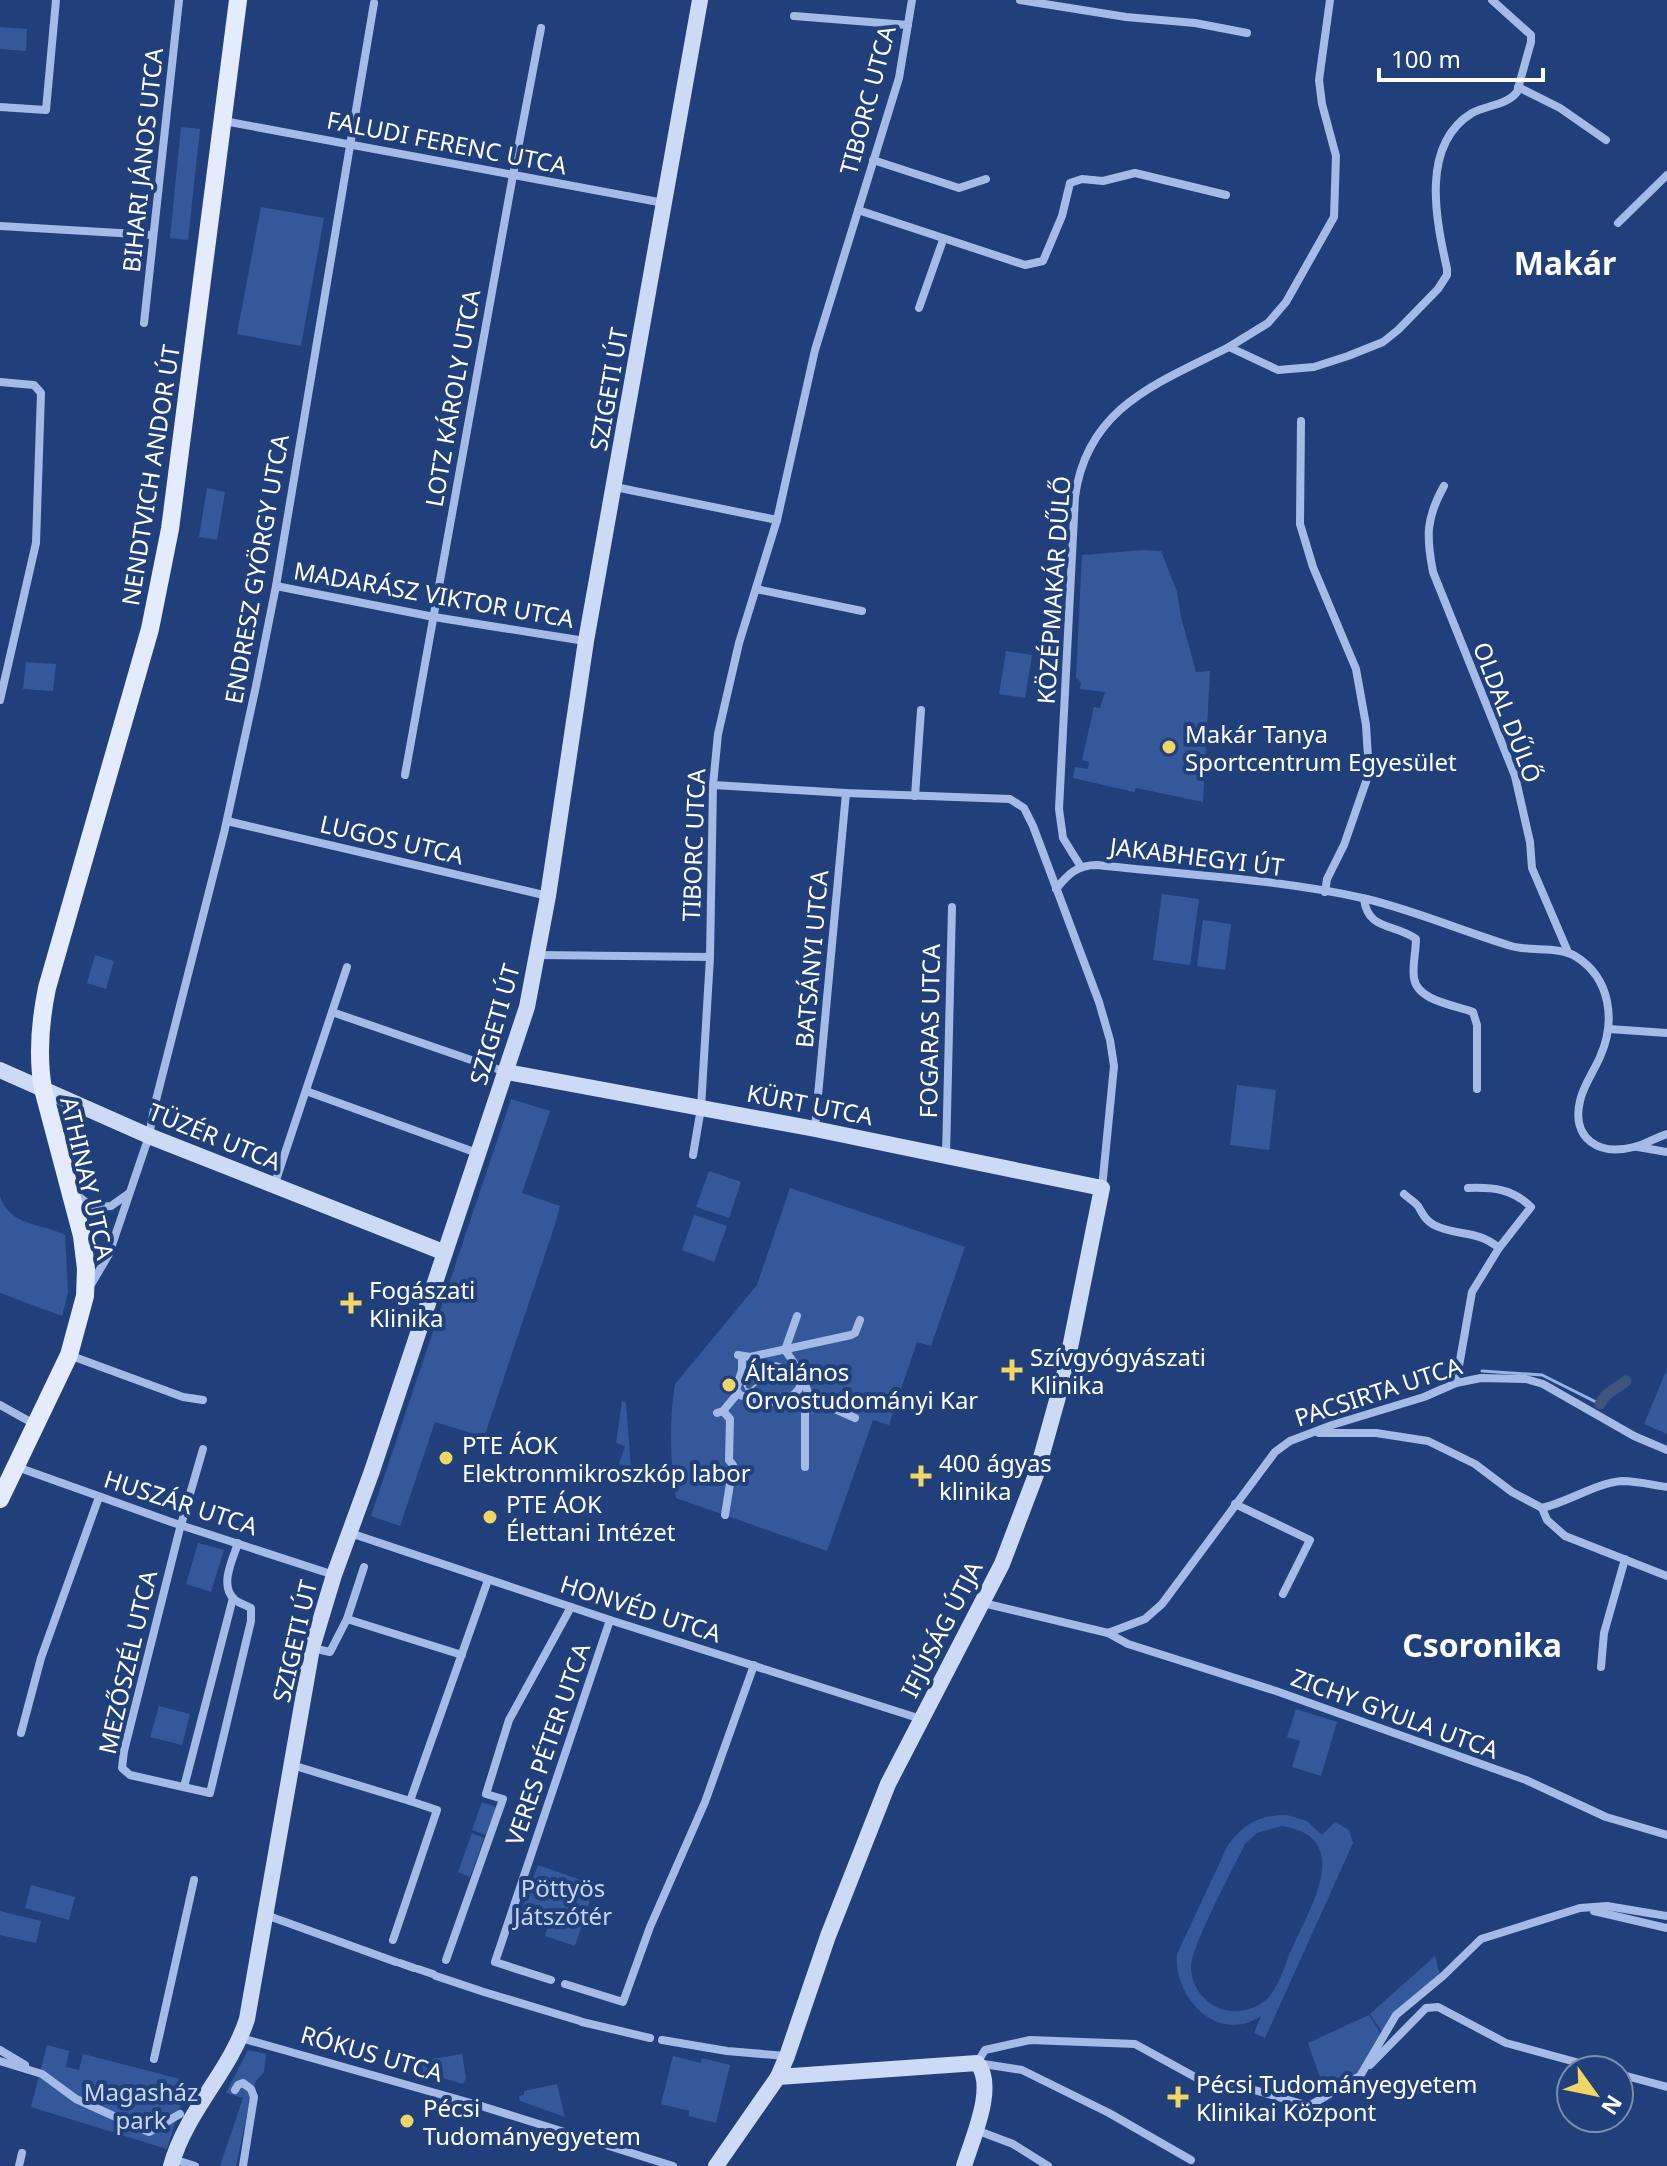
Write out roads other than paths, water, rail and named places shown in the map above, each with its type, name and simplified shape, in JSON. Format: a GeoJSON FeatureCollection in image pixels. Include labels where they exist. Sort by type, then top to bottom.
{"type":"FeatureCollection","features":[{"type":"Feature","properties":{"kind":"main road","name":"NENDTVICH ANDOR ÚT"},"geometry":{"type":"LineString","coordinates":[[43,1089],[39,1038],[47,988],[150,629],[170,529],[238,0]]}},
{"type":"Feature","properties":{"kind":"main road","name":"ATHINAY UTCA"},"geometry":{"type":"LineString","coordinates":[[0,1499],[69,1355],[85,1296],[84,1250],[43,1089]]}},
{"type":"Feature","properties":{"kind":"street"},"geometry":{"type":"LineString","coordinates":[[0,107],[46,110],[56,0]]}},
{"type":"Feature","properties":{"kind":"street","name":"BIHARI JÁNOS UTCA"},"geometry":{"type":"LineString","coordinates":[[144,323],[179,0]]}},
{"type":"Feature","properties":{"kind":"street","name":"SZIGETI ÚT"},"geometry":{"type":"LineString","coordinates":[[172,2162],[189,2119],[241,2038],[253,1997],[312,1648],[527,1007],[548,896],[586,641],[700,0]]}},
{"type":"Feature","properties":{"kind":"street","name":"TIBORC UTCA"},"geometry":{"type":"LineString","coordinates":[[693,1155],[701,1108],[710,957],[713,785],[718,734],[739,643],[777,520],[815,350],[899,78],[912,0]]}},
{"type":"Feature","properties":{"kind":"street"},"geometry":{"type":"LineString","coordinates":[[1020,0],[1126,17],[1195,23],[1247,33]]}},
{"type":"Feature","properties":{"kind":"street","name":"KÖZÉPMAKÁR DŰLŐ"},"geometry":{"type":"LineString","coordinates":[[1081,867],[1063,838],[1059,809],[1078,473],[1088,450],[1140,392],[1229,347],[1268,323],[1286,302],[1334,217],[1336,156],[1319,80],[1330,0]]}},
{"type":"Feature","properties":{"kind":"street"},"geometry":{"type":"LineString","coordinates":[[1229,347],[1268,367],[1290,371],[1314,367],[1383,342],[1438,289],[1447,275],[1437,213],[1438,164],[1442,145],[1472,113],[1512,98],[1518,87],[1531,35],[1492,0]]}},
{"type":"Feature","properties":{"kind":"street","name":"ENDRESZ GYÖRGY UTCA"},"geometry":{"type":"LineString","coordinates":[[85,1296],[109,1254],[149,1136],[227,821],[276,586],[374,3]]}},
{"type":"Feature","properties":{"kind":"street"},"geometry":{"type":"LineString","coordinates":[[794,16],[908,25]]}},
{"type":"Feature","properties":{"kind":"street","name":"LOTZ KÁROLY UTCA"},"geometry":{"type":"LineString","coordinates":[[405,775],[541,28]]}},
{"type":"Feature","properties":{"kind":"street"},"geometry":{"type":"LineString","coordinates":[[1518,87],[1560,108],[1606,140]]}},
{"type":"Feature","properties":{"kind":"street","name":"FALUDI FERENC UTCA"},"geometry":{"type":"LineString","coordinates":[[223,120],[664,203]]}},
{"type":"Feature","properties":{"kind":"street"},"geometry":{"type":"LineString","coordinates":[[873,160],[959,188],[986,179]]}},
{"type":"Feature","properties":{"kind":"street","name":"TIBORC UTCA"},"geometry":{"type":"LineString","coordinates":[[858,210],[1025,265],[1043,261],[1062,216],[1070,183],[1082,179],[1103,181],[1135,173],[1226,195]]}},
{"type":"Feature","properties":{"kind":"street"},"geometry":{"type":"LineString","coordinates":[[1618,223],[1667,175]]}},
{"type":"Feature","properties":{"kind":"street"},"geometry":{"type":"LineString","coordinates":[[0,226],[153,235]]}},
{"type":"Feature","properties":{"kind":"street"},"geometry":{"type":"LineString","coordinates":[[919,308],[943,240]]}},
{"type":"Feature","properties":{"kind":"street"},"geometry":{"type":"LineString","coordinates":[[0,382],[28,383],[41,393],[36,543],[0,700]]}},
{"type":"Feature","properties":{"kind":"street"},"geometry":{"type":"LineString","coordinates":[[1301,421],[1300,524],[1313,567],[1356,669],[1369,764],[1360,801],[1344,845],[1327,879],[1325,892]]}},
{"type":"Feature","properties":{"kind":"street","name":"OLDAL DŰLŐ"},"geometry":{"type":"LineString","coordinates":[[1444,486],[1428,521],[1433,572],[1515,776],[1530,842],[1532,868],[1568,952]]}},
{"type":"Feature","properties":{"kind":"street"},"geometry":{"type":"LineString","coordinates":[[615,487],[777,520]]}},
{"type":"Feature","properties":{"kind":"street","name":"MADARÁSZ VIKTOR UTCA"},"geometry":{"type":"LineString","coordinates":[[276,586],[434,617],[586,641]]}},
{"type":"Feature","properties":{"kind":"street"},"geometry":{"type":"LineString","coordinates":[[756,589],[862,611]]}},
{"type":"Feature","properties":{"kind":"street"},"geometry":{"type":"LineString","coordinates":[[915,796],[921,710]]}},
{"type":"Feature","properties":{"kind":"street"},"geometry":{"type":"LineString","coordinates":[[713,785],[1010,799],[1024,808],[1099,1002],[1113,1053],[1102,1188]]}},
{"type":"Feature","properties":{"kind":"street","name":"BATSÁNYI UTCA"},"geometry":{"type":"LineString","coordinates":[[815,1129],[846,793]]}},
{"type":"Feature","properties":{"kind":"street","name":"LUGOS UTCA"},"geometry":{"type":"LineString","coordinates":[[227,821],[548,896]]}},
{"type":"Feature","properties":{"kind":"street","name":"JAKABHEGYI ÚT"},"geometry":{"type":"LineString","coordinates":[[1056,889],[1069,873],[1081,867],[1097,865],[1325,892],[1364,899],[1440,921],[1522,950],[1568,952]]}},
{"type":"Feature","properties":{"kind":"street"},"geometry":{"type":"LineString","coordinates":[[1364,899],[1365,912],[1372,920],[1416,939],[1414,978],[1417,989],[1428,997],[1473,1012],[1477,1025],[1477,1089]]}},
{"type":"Feature","properties":{"kind":"street","name":"FOGARAS UTCA"},"geometry":{"type":"LineString","coordinates":[[946,1156],[952,907]]}},
{"type":"Feature","properties":{"kind":"street"},"geometry":{"type":"LineString","coordinates":[[1568,952],[1590,965],[1600,979],[1607,1003],[1609,1029],[1600,1058],[1580,1099],[1578,1119],[1581,1131],[1586,1140],[1596,1146],[1624,1149],[1667,1134]]}},
{"type":"Feature","properties":{"kind":"street"},"geometry":{"type":"LineString","coordinates":[[538,955],[710,957]]}},
{"type":"Feature","properties":{"kind":"street"},"geometry":{"type":"LineString","coordinates":[[274,1186],[347,967]]}},
{"type":"Feature","properties":{"kind":"street"},"geometry":{"type":"LineString","coordinates":[[332,1012],[507,1072]]}},
{"type":"Feature","properties":{"kind":"street"},"geometry":{"type":"LineString","coordinates":[[1609,1029],[1667,1033]]}},
{"type":"Feature","properties":{"kind":"street","name":"TÜZÉR UTCA"},"geometry":{"type":"LineString","coordinates":[[0,1070],[149,1136],[443,1252]]}},
{"type":"Feature","properties":{"kind":"street","name":"KÜRT UTCA"},"geometry":{"type":"LineString","coordinates":[[507,1072],[815,1129],[1102,1188]]}},
{"type":"Feature","properties":{"kind":"street"},"geometry":{"type":"LineString","coordinates":[[306,1091],[477,1153]]}},
{"type":"Feature","properties":{"kind":"street"},"geometry":{"type":"LineString","coordinates":[[1637,1147],[1667,1152]]}},
{"type":"Feature","properties":{"kind":"street"},"geometry":{"type":"LineString","coordinates":[[1456,1383],[1472,1292],[1499,1248],[1531,1207],[1520,1196],[1493,1187],[1468,1188]]}},
{"type":"Feature","properties":{"kind":"street"},"geometry":{"type":"LineString","coordinates":[[70,1188],[92,1207],[111,1206],[128,1194]]}},
{"type":"Feature","properties":{"kind":"street","name":"IFJÚSÁG ÚTJA"},"geometry":{"type":"LineString","coordinates":[[716,2166],[778,2077],[833,1923],[888,1784],[1002,1564],[1042,1457],[1066,1368],[1102,1188]]}},
{"type":"Feature","properties":{"kind":"street"},"geometry":{"type":"LineString","coordinates":[[1404,1194],[1420,1207],[1423,1216],[1434,1225],[1456,1232],[1473,1233],[1487,1238],[1499,1248]]}},
{"type":"Feature","properties":{"kind":"street"},"geometry":{"type":"LineString","coordinates":[[414,1241],[427,1255],[437,1274]]}},
{"type":"Feature","properties":{"kind":"street"},"geometry":{"type":"LineString","coordinates":[[785,1350],[797,1316]]}},
{"type":"Feature","properties":{"kind":"street"},"geometry":{"type":"LineString","coordinates":[[738,1393],[742,1370],[740,1356],[785,1350],[853,1334],[860,1320]]}},
{"type":"Feature","properties":{"kind":"street"},"geometry":{"type":"LineString","coordinates":[[795,1364],[800,1347]]}},
{"type":"Feature","properties":{"kind":"street"},"geometry":{"type":"LineString","coordinates":[[785,1350],[809,1390],[805,1467]]}},
{"type":"Feature","properties":{"kind":"street"},"geometry":{"type":"LineString","coordinates":[[69,1355],[183,1397],[203,1400]]}},
{"type":"Feature","properties":{"kind":"street","name":"PACSIRTA UTCA"},"geometry":{"type":"LineString","coordinates":[[1108,1633],[1145,1619],[1162,1604],[1275,1452],[1290,1441],[1346,1420],[1424,1397],[1456,1383],[1481,1378],[1526,1379],[1543,1384],[1634,1436],[1667,1450]]}},
{"type":"Feature","properties":{"kind":"street"},"geometry":{"type":"LineString","coordinates":[[738,1393],[749,1398],[781,1402],[796,1394],[803,1381]]}},
{"type":"Feature","properties":{"kind":"street"},"geometry":{"type":"LineString","coordinates":[[725,1515],[733,1465],[729,1460],[730,1419],[720,1412],[738,1393]]}},
{"type":"Feature","properties":{"kind":"street"},"geometry":{"type":"LineString","coordinates":[[796,1394],[855,1418]]}},
{"type":"Feature","properties":{"kind":"street"},"geometry":{"type":"LineString","coordinates":[[0,1405],[37,1425]]}},
{"type":"Feature","properties":{"kind":"street"},"geometry":{"type":"LineString","coordinates":[[1315,1433],[1376,1433],[1428,1441],[1475,1464],[1512,1492],[1542,1508],[1547,1520],[1565,1536],[1667,1576]]}},
{"type":"Feature","properties":{"kind":"street","name":"MEZŐSZÉL UTCA"},"geometry":{"type":"LineString","coordinates":[[203,1449],[121,1765],[130,1775],[210,1793],[251,1621],[251,1608],[233,1598],[227,1576],[238,1543]]}},
{"type":"Feature","properties":{"kind":"street","name":"HUSZÁR UTCA"},"geometry":{"type":"LineString","coordinates":[[17,1467],[334,1575]]}},
{"type":"Feature","properties":{"kind":"street"},"geometry":{"type":"LineString","coordinates":[[1542,1508],[1564,1503],[1606,1484],[1623,1481],[1667,1487]]}},
{"type":"Feature","properties":{"kind":"street"},"geometry":{"type":"LineString","coordinates":[[21,1733],[41,1658],[99,1497]]}},
{"type":"Feature","properties":{"kind":"street"},"geometry":{"type":"LineString","coordinates":[[1235,1504],[1310,1540],[1283,1594]]}},
{"type":"Feature","properties":{"kind":"street","name":"HONVÉD UTCA"},"geometry":{"type":"LineString","coordinates":[[350,1533],[921,1719]]}},
{"type":"Feature","properties":{"kind":"street"},"geometry":{"type":"LineString","coordinates":[[1601,1667],[1604,1633],[1625,1559]]}},
{"type":"Feature","properties":{"kind":"street"},"geometry":{"type":"LineString","coordinates":[[312,1648],[330,1652],[347,1619],[364,1567]]}},
{"type":"Feature","properties":{"kind":"street"},"geometry":{"type":"LineString","coordinates":[[410,1801],[488,1580]]}},
{"type":"Feature","properties":{"kind":"street"},"geometry":{"type":"LineString","coordinates":[[184,1787],[233,1598]]}},
{"type":"Feature","properties":{"kind":"street"},"geometry":{"type":"LineString","coordinates":[[983,1603],[1108,1633]]}},
{"type":"Feature","properties":{"kind":"street"},"geometry":{"type":"LineString","coordinates":[[446,1960],[503,1799],[486,1794],[509,1720],[571,1607]]}},
{"type":"Feature","properties":{"kind":"street"},"geometry":{"type":"LineString","coordinates":[[347,1619],[462,1655]]}},
{"type":"Feature","properties":{"kind":"street","name":"VERES PÉTER UTCA"},"geometry":{"type":"LineString","coordinates":[[551,1980],[495,1962],[610,1620]]}},
{"type":"Feature","properties":{"kind":"street"},"geometry":{"type":"LineString","coordinates":[[1127,1626],[1128,1644]]}},
{"type":"Feature","properties":{"kind":"street","name":"ZICHY GYULA UTCA"},"geometry":{"type":"LineString","coordinates":[[1108,1633],[1128,1644],[1276,1691],[1526,1780],[1606,1817],[1667,1835]]}},
{"type":"Feature","properties":{"kind":"street"},"geometry":{"type":"LineString","coordinates":[[565,1984],[623,2002],[650,1927],[705,1802],[754,1665]]}},
{"type":"Feature","properties":{"kind":"street"},"geometry":{"type":"LineString","coordinates":[[292,1765],[437,1810],[393,1940]]}},
{"type":"Feature","properties":{"kind":"street"},"geometry":{"type":"LineString","coordinates":[[154,2059],[194,1880]]}},
{"type":"Feature","properties":{"kind":"street"},"geometry":{"type":"LineString","coordinates":[[1360,2076],[1396,2015],[1481,1939],[1580,1908],[1607,1906],[1667,1916]]}},
{"type":"Feature","properties":{"kind":"street"},"geometry":{"type":"LineString","coordinates":[[1580,1908],[1667,1928]]}},
{"type":"Feature","properties":{"kind":"street"},"geometry":{"type":"LineString","coordinates":[[266,1915],[483,1991],[650,2038]]}},
{"type":"Feature","properties":{"kind":"street"},"geometry":{"type":"LineString","coordinates":[[977,2063],[985,2050],[1030,2040],[1135,2044],[1215,2088],[1244,2087],[1309,2106],[1360,2076],[1426,2008],[1438,2007],[1506,2043],[1555,2056]]}},
{"type":"Feature","properties":{"kind":"street","name":"RÓKUS UTCA"},"geometry":{"type":"LineString","coordinates":[[241,2038],[478,2105],[673,2166]]}},
{"type":"Feature","properties":{"kind":"street"},"geometry":{"type":"LineString","coordinates":[[662,2040],[727,2051],[787,2056]]}},
{"type":"Feature","properties":{"kind":"street"},"geometry":{"type":"LineString","coordinates":[[0,2050],[76,2099],[149,2132]]}},
{"type":"Feature","properties":{"kind":"street"},"geometry":{"type":"LineString","coordinates":[[0,2061],[40,2074]]}},
{"type":"Feature","properties":{"kind":"street"},"geometry":{"type":"LineString","coordinates":[[964,2166],[987,2086],[977,2063]]}},
{"type":"Feature","properties":{"kind":"street"},"geometry":{"type":"LineString","coordinates":[[778,2077],[977,2063],[1022,2070],[1109,2113],[1191,2160]]}},
{"type":"Feature","properties":{"kind":"street"},"geometry":{"type":"LineString","coordinates":[[1635,2078],[1667,2087]]}},
{"type":"Feature","properties":{"kind":"street"},"geometry":{"type":"LineString","coordinates":[[235,2090],[243,2083],[251,2089],[254,2097],[243,2166]]}},
{"type":"Feature","properties":{"kind":"street"},"geometry":{"type":"LineString","coordinates":[[147,2142],[149,2132],[180,2114]]}},
{"type":"Feature","properties":{"kind":"street"},"geometry":{"type":"LineString","coordinates":[[975,2129],[1013,2144],[1048,2166]]}},
{"type":"Feature","properties":{"kind":"street"},"geometry":{"type":"LineString","coordinates":[[19,2166],[22,2153]]}},
{"type":"Feature","properties":{"kind":"street"},"geometry":{"type":"LineString","coordinates":[[172,2162],[195,2166]]}},
{"type":"Feature","properties":{"kind":"waterway"},"geometry":{"type":"LineString","coordinates":[[1482,1371],[1542,1375],[1600,1404]]}},
{"type":"Feature","properties":{"kind":"waterway"},"geometry":{"type":"LineString","coordinates":[[1600,1404],[1605,1396],[1626,1381]]}},
{"type":"Feature","properties":{"kind":"place","name":"Makár Tanya Sportcentrum Egyesület"},"geometry":{"type":"Point","coordinates":[1169,747]}},
{"type":"Feature","properties":{"kind":"place","name":"Fogászati Klinika"},"geometry":{"type":"Point","coordinates":[351,1303]}},
{"type":"Feature","properties":{"kind":"place","name":"Szívgyógyászati Klinika"},"geometry":{"type":"Point","coordinates":[1012,1370]}},
{"type":"Feature","properties":{"kind":"place","name":"Általános Orvostudományi Kar"},"geometry":{"type":"Point","coordinates":[729,1385]}},
{"type":"Feature","properties":{"kind":"place","name":"PTE ÁOK Elektronmikroszkóp labor"},"geometry":{"type":"Point","coordinates":[446,1458]}},
{"type":"Feature","properties":{"kind":"place","name":"400 ágyas klinika"},"geometry":{"type":"Point","coordinates":[921,1476]}},
{"type":"Feature","properties":{"kind":"place","name":"PTE ÁOK Élettani Intézet"},"geometry":{"type":"Point","coordinates":[490,1517]}},
{"type":"Feature","properties":{"kind":"place","name":"Pécsi Tudományegyetem Klinikai Központ"},"geometry":{"type":"Point","coordinates":[1178,2097]}},
{"type":"Feature","properties":{"kind":"place","name":"Pécsi Tudományegyetem"},"geometry":{"type":"Point","coordinates":[407,2121]}},
{"type":"Feature","properties":{"kind":"district","name":"Makár"},"geometry":{"type":"Point","coordinates":[1565,262]}},
{"type":"Feature","properties":{"kind":"district","name":"Csoronika"},"geometry":{"type":"Point","coordinates":[1482,1644]}},
{"type":"Feature","properties":{"kind":"park label","name":"Pöttyös Játszótér"},"geometry":{"type":"Point","coordinates":[563,1901]}},
{"type":"Feature","properties":{"kind":"park label","name":"Magasház park"},"geometry":{"type":"Point","coordinates":[141,2105]}}]}
